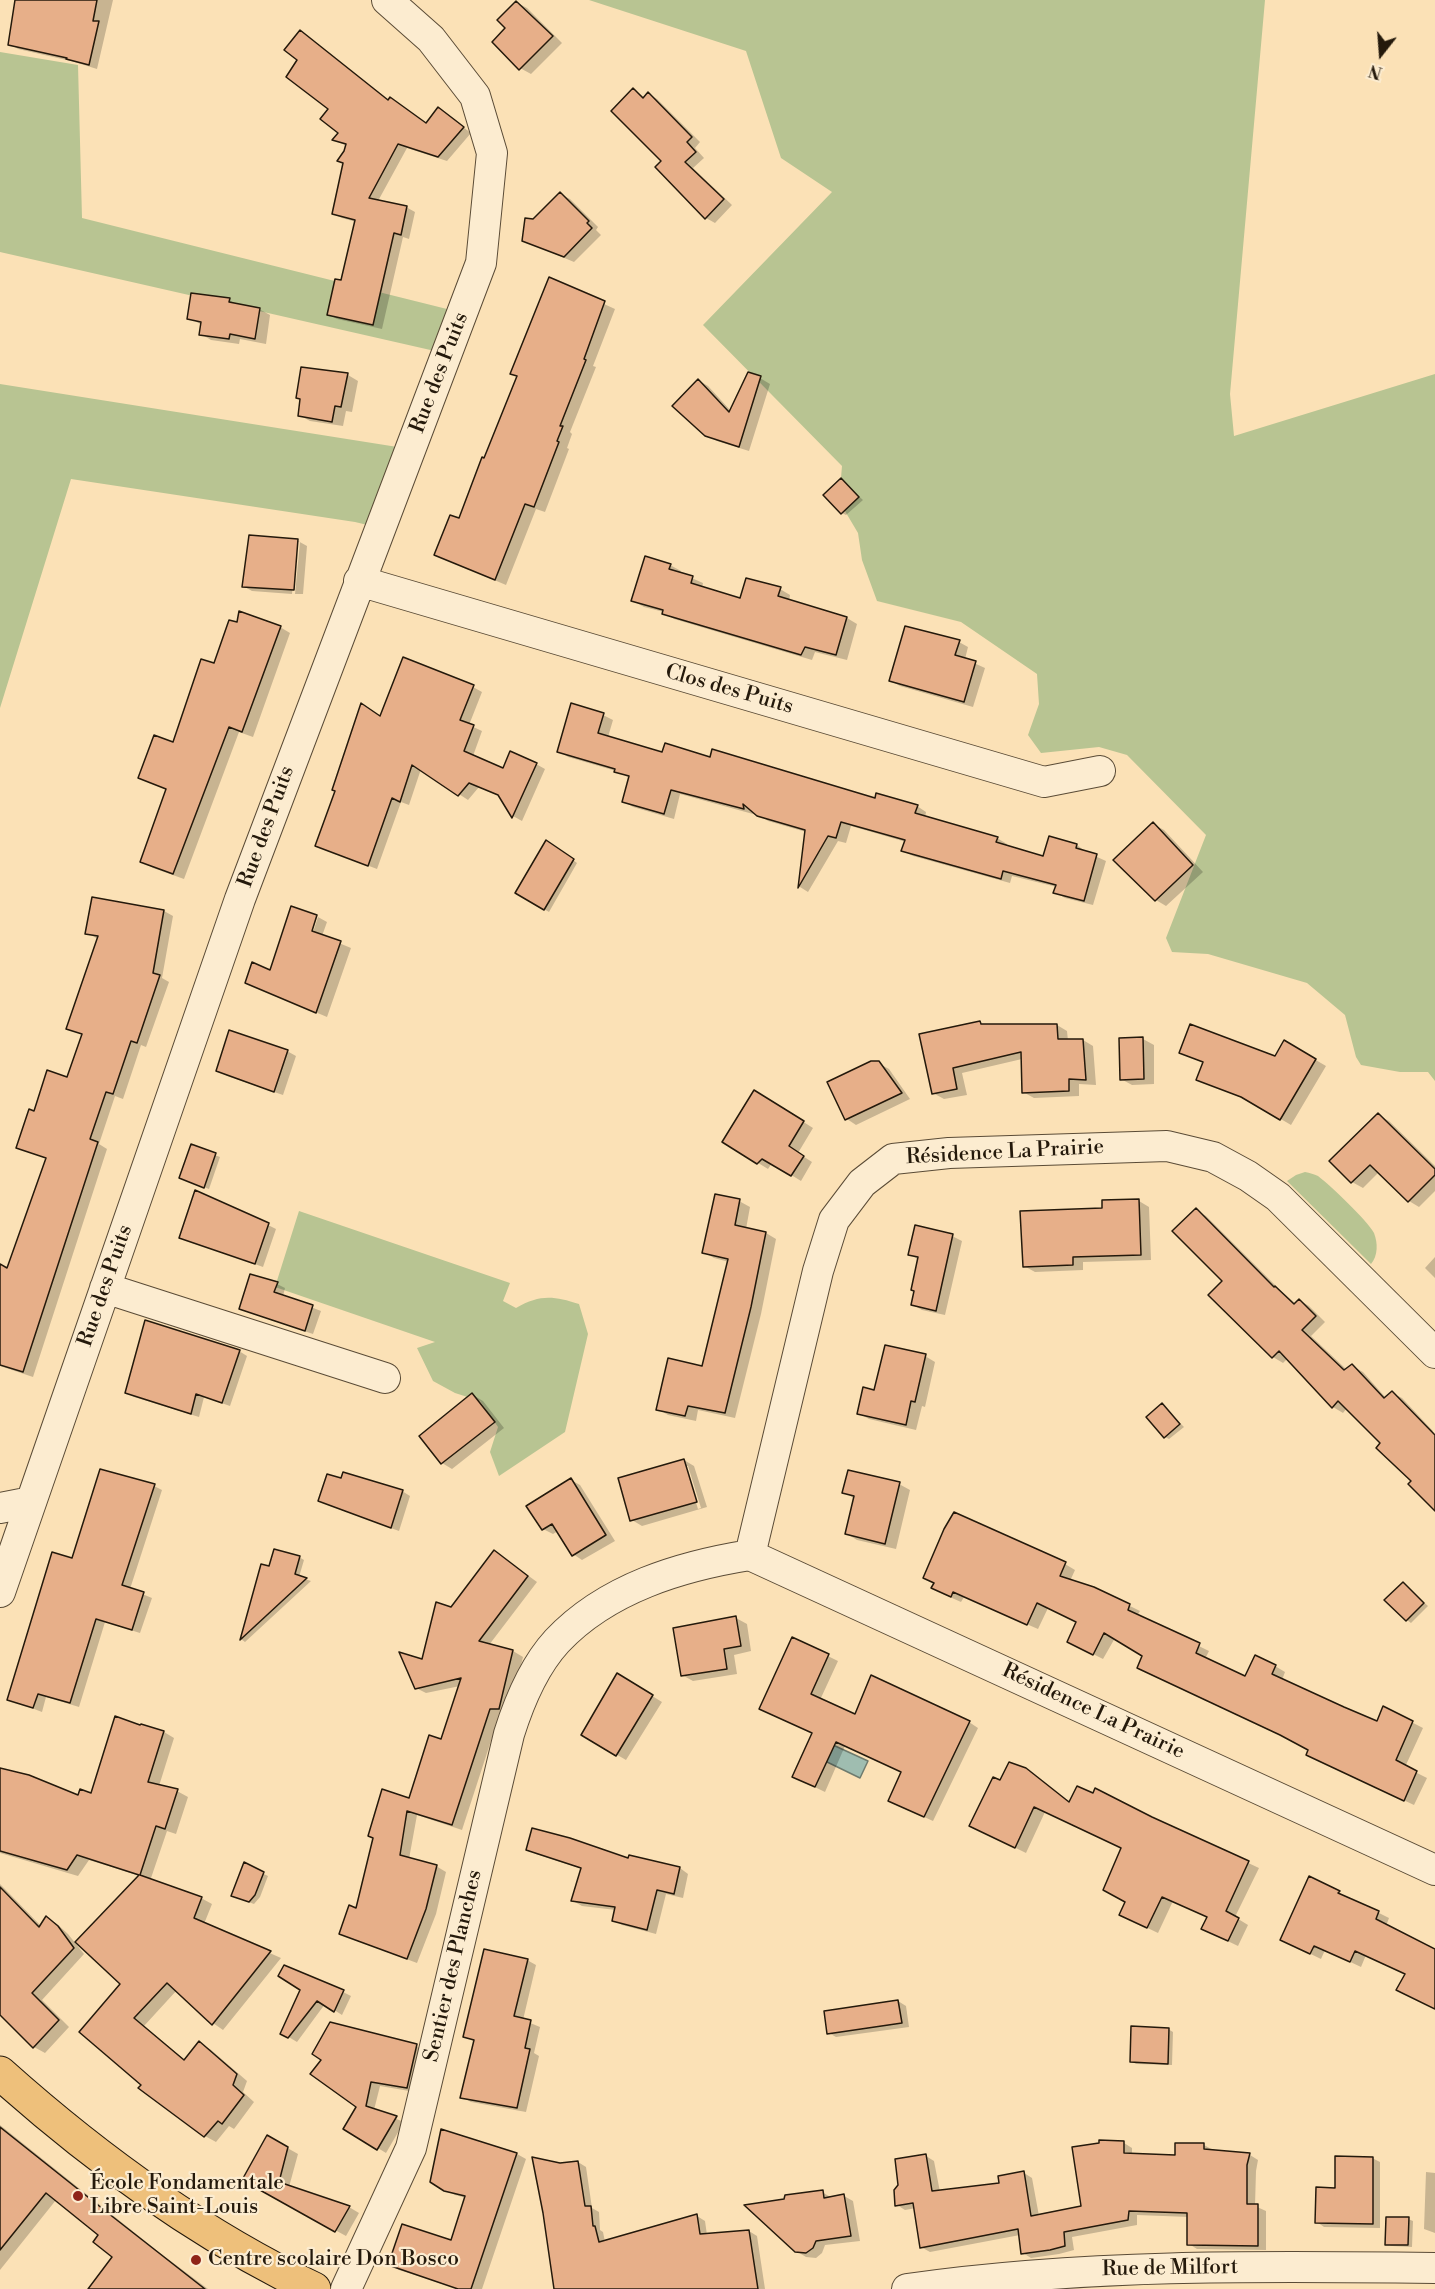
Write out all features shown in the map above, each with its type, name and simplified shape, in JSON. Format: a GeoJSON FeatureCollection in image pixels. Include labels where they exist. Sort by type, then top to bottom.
{"type":"FeatureCollection","features":[{"type":"Feature","properties":{"kind":"main road"},"geometry":{"type":"LineString","coordinates":[[0,2073],[50,2117],[172,2208],[215,2237],[314,2289]]}},
{"type":"Feature","properties":{"kind":"street","name":"Rue des Puits"},"geometry":{"type":"LineString","coordinates":[[0,1592],[240,899],[481,263],[492,153],[475,96],[431,39],[387,0]]}},
{"type":"Feature","properties":{"kind":"street","name":"Clos des Puits"},"geometry":{"type":"LineString","coordinates":[[359,581],[1044,782],[1100,771]]}},
{"type":"Feature","properties":{"kind":"street","name":"Résidence La Prairie"},"geometry":{"type":"LineString","coordinates":[[1435,1353],[1278,1197],[1213,1156],[1167,1146],[949,1153],[893,1160],[862,1183],[834,1220],[818,1271],[750,1555],[1435,1870]]}},
{"type":"Feature","properties":{"kind":"street"},"geometry":{"type":"LineString","coordinates":[[105,1288],[386,1378]]}},
{"type":"Feature","properties":{"kind":"street"},"geometry":{"type":"LineString","coordinates":[[0,1508],[31,1502]]}},
{"type":"Feature","properties":{"kind":"street","name":"Sentier des Planches"},"geometry":{"type":"LineString","coordinates":[[346,2289],[411,2148],[509,1734],[517,1706],[531,1680],[557,1642],[585,1618],[616,1597],[662,1575],[709,1561],[750,1555]]}},
{"type":"Feature","properties":{"kind":"street","name":"Rue de Milfort"},"geometry":{"type":"LineString","coordinates":[[906,2289],[1102,2270],[1273,2266],[1435,2268]]}},
{"type":"Feature","properties":{"kind":"green space"},"geometry":{"type":"Polygon","coordinates":[[[589,0],[1265,0],[1230,394],[1234,436],[1435,374],[1435,1081],[1428,1072],[1400,1072],[1361,1065],[1356,1057],[1345,1015],[1307,983],[1208,954],[1172,952],[1166,938],[1206,835],[1127,755],[1099,747],[1041,753],[1028,735],[1039,704],[1037,674],[961,622],[877,601],[862,560],[858,533],[839,501],[842,466],[703,325],[832,192],[781,158],[746,51],[589,0]]]}},
{"type":"Feature","properties":{"kind":"green space"},"geometry":{"type":"Polygon","coordinates":[[[0,52],[78,65],[82,218],[463,313],[448,354],[0,252],[0,52]]]}},
{"type":"Feature","properties":{"kind":"green space"},"geometry":{"type":"Polygon","coordinates":[[[0,384],[410,449],[380,528],[355,522],[71,479],[0,708],[0,384]]]}},
{"type":"Feature","properties":{"kind":"green space"},"geometry":{"type":"Polygon","coordinates":[[[1305,1172],[1316,1175],[1324,1181],[1370,1227],[1377,1245],[1371,1264],[1287,1181],[1305,1172]]]}},
{"type":"Feature","properties":{"kind":"green space"},"geometry":{"type":"Polygon","coordinates":[[[299,1211],[510,1283],[503,1301],[516,1308],[540,1298],[562,1299],[579,1304],[588,1334],[565,1432],[499,1476],[490,1452],[498,1427],[480,1401],[455,1393],[433,1381],[417,1348],[435,1342],[275,1287],[299,1211]]]}},
{"type":"Feature","properties":{"kind":"shaded area"},"geometry":{"type":"Polygon","coordinates":[[[833,1745],[868,1761],[860,1778],[825,1761],[833,1745]]]}},
{"type":"Feature","properties":{"kind":"building"},"geometry":{"type":"Polygon","coordinates":[[[15,0],[97,0],[93,21],[99,21],[89,65],[8,45],[15,0]]]}},
{"type":"Feature","properties":{"kind":"building"},"geometry":{"type":"Polygon","coordinates":[[[516,1],[553,36],[519,70],[492,42],[505,28],[497,20],[516,1]]]}},
{"type":"Feature","properties":{"kind":"building"},"geometry":{"type":"Polygon","coordinates":[[[300,30],[388,100],[390,97],[426,123],[438,107],[464,127],[438,157],[398,144],[369,198],[407,206],[401,235],[394,233],[373,325],[327,315],[335,279],[341,280],[355,220],[332,214],[343,163],[337,161],[346,144],[332,140],[338,133],[320,119],[328,109],[286,77],[297,60],[284,50],[300,30]]]}},
{"type":"Feature","properties":{"kind":"building"},"geometry":{"type":"Polygon","coordinates":[[[633,88],[643,98],[648,92],[692,137],[687,142],[696,152],[685,162],[724,199],[705,219],[655,167],[661,161],[611,111],[633,88]]]}},
{"type":"Feature","properties":{"kind":"building"},"geometry":{"type":"Polygon","coordinates":[[[560,192],[589,221],[587,223],[592,228],[564,257],[522,241],[525,218],[533,219],[560,192]]]}},
{"type":"Feature","properties":{"kind":"building"},"geometry":{"type":"Polygon","coordinates":[[[549,277],[605,301],[584,359],[586,360],[560,426],[563,426],[557,441],[559,442],[534,507],[525,504],[495,580],[434,555],[450,515],[459,518],[482,457],[484,458],[517,376],[510,374],[549,277]]]}},
{"type":"Feature","properties":{"kind":"building"},"geometry":{"type":"Polygon","coordinates":[[[191,293],[230,298],[229,302],[260,308],[255,339],[230,334],[229,339],[199,335],[201,322],[187,319],[191,293]]]}},
{"type":"Feature","properties":{"kind":"building"},"geometry":{"type":"Polygon","coordinates":[[[301,367],[348,373],[341,407],[335,406],[332,422],[298,416],[300,399],[296,398],[301,367]]]}},
{"type":"Feature","properties":{"kind":"building"},"geometry":{"type":"Polygon","coordinates":[[[748,372],[761,376],[739,447],[705,436],[672,406],[698,379],[729,412],[748,372]]]}},
{"type":"Feature","properties":{"kind":"building"},"geometry":{"type":"Polygon","coordinates":[[[841,478],[859,497],[841,514],[823,495],[841,478]]]}},
{"type":"Feature","properties":{"kind":"building"},"geometry":{"type":"Polygon","coordinates":[[[249,535],[298,539],[294,590],[242,587],[249,535]]]}},
{"type":"Feature","properties":{"kind":"building"},"geometry":{"type":"Polygon","coordinates":[[[645,556],[671,564],[669,569],[693,576],[691,583],[740,598],[746,578],[781,587],[778,596],[847,617],[836,655],[805,647],[801,655],[662,614],[663,610],[631,601],[645,556]]]}},
{"type":"Feature","properties":{"kind":"building"},"geometry":{"type":"Polygon","coordinates":[[[239,611],[281,626],[242,732],[229,727],[173,874],[140,862],[166,789],[138,778],[154,735],[173,742],[201,659],[214,663],[229,620],[237,622],[239,611]]]}},
{"type":"Feature","properties":{"kind":"building"},"geometry":{"type":"Polygon","coordinates":[[[905,626],[960,640],[955,655],[976,661],[964,702],[889,681],[905,626]]]}},
{"type":"Feature","properties":{"kind":"building"},"geometry":{"type":"Polygon","coordinates":[[[403,657],[474,685],[460,720],[474,725],[464,751],[503,768],[510,751],[537,763],[512,818],[498,795],[469,783],[458,796],[412,765],[400,802],[392,798],[368,866],[315,846],[335,791],[332,790],[361,703],[380,716],[403,657]]]}},
{"type":"Feature","properties":{"kind":"building"},"geometry":{"type":"Polygon","coordinates":[[[571,703],[604,713],[598,733],[662,752],[665,743],[710,757],[712,749],[875,798],[876,793],[918,805],[915,813],[998,837],[996,842],[1043,856],[1049,836],[1077,844],[1076,848],[1097,854],[1084,901],[1053,893],[1056,885],[1003,871],[1001,879],[901,851],[905,840],[841,822],[836,838],[828,836],[798,888],[805,830],[757,816],[743,804],[744,809],[671,790],[664,814],[622,802],[629,776],[614,772],[615,769],[557,752],[571,703]]]}},
{"type":"Feature","properties":{"kind":"building"},"geometry":{"type":"Polygon","coordinates":[[[1153,822],[1193,865],[1155,901],[1113,860],[1153,822]]]}},
{"type":"Feature","properties":{"kind":"building"},"geometry":{"type":"Polygon","coordinates":[[[546,840],[574,859],[544,910],[515,893],[546,840]]]}},
{"type":"Feature","properties":{"kind":"building"},"geometry":{"type":"Polygon","coordinates":[[[92,897],[164,910],[153,973],[160,975],[137,1043],[131,1041],[113,1094],[106,1092],[90,1139],[98,1142],[23,1372],[0,1365],[0,1264],[7,1268],[46,1158],[16,1148],[29,1109],[34,1111],[47,1070],[67,1077],[82,1034],[66,1029],[98,936],[85,934],[92,897]]]}},
{"type":"Feature","properties":{"kind":"building"},"geometry":{"type":"Polygon","coordinates":[[[291,906],[317,915],[312,931],[341,941],[316,1013],[245,983],[252,962],[270,970],[291,906]]]}},
{"type":"Feature","properties":{"kind":"building"},"geometry":{"type":"Polygon","coordinates":[[[980,1021],[981,1024],[1057,1024],[1058,1039],[1083,1039],[1086,1080],[1069,1079],[1069,1091],[1022,1093],[1021,1052],[953,1068],[957,1089],[932,1094],[919,1034],[980,1021]]]}},
{"type":"Feature","properties":{"kind":"building"},"geometry":{"type":"Polygon","coordinates":[[[1190,1024],[1275,1056],[1284,1040],[1316,1059],[1280,1120],[1241,1097],[1196,1080],[1203,1062],[1179,1053],[1190,1024]]]}},
{"type":"Feature","properties":{"kind":"building"},"geometry":{"type":"Polygon","coordinates":[[[229,1030],[288,1050],[274,1092],[216,1071],[229,1030]]]}},
{"type":"Feature","properties":{"kind":"building"},"geometry":{"type":"Polygon","coordinates":[[[1143,1037],[1144,1079],[1120,1080],[1119,1038],[1143,1037]]]}},
{"type":"Feature","properties":{"kind":"building"},"geometry":{"type":"Polygon","coordinates":[[[871,1061],[879,1061],[902,1093],[845,1120],[827,1082],[871,1061]]]}},
{"type":"Feature","properties":{"kind":"building"},"geometry":{"type":"Polygon","coordinates":[[[754,1090],[804,1121],[789,1146],[804,1156],[791,1176],[762,1159],[757,1164],[722,1142],[754,1090]]]}},
{"type":"Feature","properties":{"kind":"building"},"geometry":{"type":"Polygon","coordinates":[[[1378,1113],[1435,1169],[1435,1175],[1408,1202],[1370,1165],[1351,1183],[1329,1161],[1378,1113]]]}},
{"type":"Feature","properties":{"kind":"building"},"geometry":{"type":"Polygon","coordinates":[[[191,1144],[216,1153],[204,1188],[179,1178],[191,1144]]]}},
{"type":"Feature","properties":{"kind":"building"},"geometry":{"type":"Polygon","coordinates":[[[195,1190],[269,1223],[255,1264],[179,1238],[195,1190]]]}},
{"type":"Feature","properties":{"kind":"building"},"geometry":{"type":"Polygon","coordinates":[[[715,1194],[740,1199],[735,1225],[766,1232],[751,1307],[725,1413],[688,1406],[685,1416],[656,1410],[668,1358],[702,1366],[728,1259],[702,1253],[715,1194]]]}},
{"type":"Feature","properties":{"kind":"building"},"geometry":{"type":"Polygon","coordinates":[[[1139,1199],[1141,1255],[1073,1257],[1073,1265],[1023,1267],[1020,1211],[1102,1208],[1102,1200],[1139,1199]]]}},
{"type":"Feature","properties":{"kind":"building"},"geometry":{"type":"Polygon","coordinates":[[[1196,1208],[1274,1287],[1294,1304],[1299,1299],[1316,1316],[1302,1330],[1344,1370],[1352,1364],[1384,1398],[1392,1391],[1435,1435],[1435,1511],[1408,1484],[1411,1481],[1376,1448],[1380,1443],[1338,1401],[1332,1408],[1279,1351],[1272,1358],[1208,1295],[1222,1281],[1172,1231],[1196,1208]]]}},
{"type":"Feature","properties":{"kind":"building"},"geometry":{"type":"Polygon","coordinates":[[[915,1225],[953,1234],[936,1311],[911,1305],[914,1291],[911,1290],[918,1257],[908,1255],[915,1225]]]}},
{"type":"Feature","properties":{"kind":"building"},"geometry":{"type":"Polygon","coordinates":[[[250,1274],[278,1282],[274,1292],[313,1305],[305,1331],[239,1309],[250,1274]]]}},
{"type":"Feature","properties":{"kind":"building"},"geometry":{"type":"Polygon","coordinates":[[[145,1320],[240,1350],[222,1403],[196,1394],[191,1414],[125,1393],[145,1320]]]}},
{"type":"Feature","properties":{"kind":"building"},"geometry":{"type":"Polygon","coordinates":[[[885,1345],[926,1354],[915,1402],[911,1401],[906,1425],[857,1414],[863,1387],[874,1390],[885,1345]]]}},
{"type":"Feature","properties":{"kind":"building"},"geometry":{"type":"Polygon","coordinates":[[[472,1393],[495,1422],[441,1464],[419,1436],[472,1393]]]}},
{"type":"Feature","properties":{"kind":"building"},"geometry":{"type":"Polygon","coordinates":[[[1162,1403],[1180,1424],[1164,1438],[1146,1417],[1162,1403]]]}},
{"type":"Feature","properties":{"kind":"building"},"geometry":{"type":"Polygon","coordinates":[[[684,1459],[697,1502],[630,1521],[618,1478],[684,1459]]]}},
{"type":"Feature","properties":{"kind":"building"},"geometry":{"type":"Polygon","coordinates":[[[100,1469],[155,1484],[122,1585],[144,1592],[132,1630],[96,1619],[70,1703],[38,1694],[33,1708],[7,1700],[52,1552],[72,1558],[100,1469]]]}},
{"type":"Feature","properties":{"kind":"building"},"geometry":{"type":"Polygon","coordinates":[[[848,1470],[900,1482],[885,1544],[845,1534],[854,1496],[842,1493],[848,1470]]]}},
{"type":"Feature","properties":{"kind":"building"},"geometry":{"type":"Polygon","coordinates":[[[343,1472],[403,1490],[391,1528],[318,1501],[327,1474],[341,1478],[343,1472]]]}},
{"type":"Feature","properties":{"kind":"building"},"geometry":{"type":"Polygon","coordinates":[[[571,1478],[606,1535],[572,1556],[552,1524],[542,1530],[526,1506],[571,1478]]]}},
{"type":"Feature","properties":{"kind":"building"},"geometry":{"type":"Polygon","coordinates":[[[954,1512],[1066,1562],[1060,1576],[1094,1587],[1130,1604],[1128,1610],[1200,1643],[1196,1653],[1245,1676],[1255,1655],[1276,1665],[1272,1674],[1377,1721],[1383,1706],[1413,1721],[1396,1760],[1417,1771],[1404,1801],[1306,1755],[1308,1750],[1280,1735],[1137,1668],[1142,1656],[1104,1633],[1093,1655],[1067,1642],[1076,1622],[1037,1603],[1027,1625],[953,1592],[951,1597],[931,1588],[934,1583],[923,1578],[944,1529],[954,1512]]]}},
{"type":"Feature","properties":{"kind":"building"},"geometry":{"type":"Polygon","coordinates":[[[274,1549],[300,1556],[295,1574],[307,1578],[240,1640],[261,1564],[269,1566],[274,1549]]]}},
{"type":"Feature","properties":{"kind":"building"},"geometry":{"type":"Polygon","coordinates":[[[494,1550],[528,1576],[479,1641],[513,1650],[499,1709],[490,1709],[452,1825],[407,1811],[400,1855],[437,1865],[426,1909],[407,1959],[339,1934],[349,1905],[356,1908],[373,1838],[368,1836],[382,1789],[409,1798],[429,1735],[441,1739],[461,1678],[415,1689],[399,1652],[422,1659],[436,1602],[451,1607],[494,1550]]]}},
{"type":"Feature","properties":{"kind":"building"},"geometry":{"type":"Polygon","coordinates":[[[1403,1582],[1424,1603],[1406,1621],[1384,1600],[1403,1582]]]}},
{"type":"Feature","properties":{"kind":"building"},"geometry":{"type":"Polygon","coordinates":[[[736,1616],[741,1646],[724,1649],[727,1669],[681,1676],[673,1628],[736,1616]]]}},
{"type":"Feature","properties":{"kind":"building"},"geometry":{"type":"Polygon","coordinates":[[[792,1637],[829,1654],[811,1694],[855,1714],[871,1675],[970,1721],[924,1817],[888,1801],[901,1772],[836,1742],[815,1787],[792,1777],[812,1733],[759,1709],[792,1637]]]}},
{"type":"Feature","properties":{"kind":"building"},"geometry":{"type":"Polygon","coordinates":[[[617,1673],[653,1695],[616,1756],[581,1735],[617,1673]]]}},
{"type":"Feature","properties":{"kind":"building"},"geometry":{"type":"Polygon","coordinates":[[[115,1716],[164,1731],[148,1782],[178,1789],[165,1829],[156,1826],[140,1875],[202,1897],[194,1918],[271,1951],[212,2025],[167,1983],[134,2018],[184,2060],[199,2041],[237,2074],[233,2085],[244,2095],[222,2124],[218,2121],[204,2137],[138,2088],[141,2085],[79,2032],[120,1984],[75,1942],[139,1875],[77,1855],[67,1870],[0,1851],[0,1768],[29,1775],[78,1795],[80,1789],[91,1793],[115,1716]]]}},
{"type":"Feature","properties":{"kind":"building"},"geometry":{"type":"Polygon","coordinates":[[[1009,1762],[1026,1768],[1069,1802],[1077,1786],[1093,1793],[1095,1788],[1249,1861],[1226,1911],[1239,1918],[1228,1941],[1201,1929],[1207,1917],[1162,1897],[1147,1928],[1119,1915],[1125,1902],[1103,1890],[1121,1848],[1034,1807],[1015,1848],[969,1826],[993,1777],[1000,1780],[1009,1762]]]}},
{"type":"Feature","properties":{"kind":"building"},"geometry":{"type":"Polygon","coordinates":[[[532,1828],[628,1858],[629,1855],[680,1867],[674,1894],[657,1890],[647,1930],[612,1921],[615,1907],[571,1901],[581,1868],[526,1850],[532,1828]]]}},
{"type":"Feature","properties":{"kind":"building"},"geometry":{"type":"Polygon","coordinates":[[[244,1862],[264,1872],[255,1895],[249,1902],[231,1896],[244,1862]]]}},
{"type":"Feature","properties":{"kind":"building"},"geometry":{"type":"Polygon","coordinates":[[[1309,1876],[1340,1891],[1338,1893],[1379,1911],[1376,1919],[1435,1949],[1435,2009],[1396,1990],[1405,1974],[1355,1951],[1350,1962],[1314,1946],[1310,1954],[1280,1940],[1309,1876]]]}},
{"type":"Feature","properties":{"kind":"building"},"geometry":{"type":"Polygon","coordinates":[[[0,1887],[39,1927],[46,1916],[58,1926],[74,1948],[32,1993],[59,2020],[33,2048],[0,2015],[0,1887]]]}},
{"type":"Feature","properties":{"kind":"building"},"geometry":{"type":"Polygon","coordinates":[[[484,1949],[528,1959],[514,2016],[531,2020],[525,2048],[530,2049],[517,2108],[460,2098],[474,2040],[463,2037],[484,1949]]]}},
{"type":"Feature","properties":{"kind":"building"},"geometry":{"type":"Polygon","coordinates":[[[284,1965],[344,1990],[334,2012],[317,2001],[288,2038],[280,2034],[300,1990],[278,1976],[284,1965]]]}},
{"type":"Feature","properties":{"kind":"building"},"geometry":{"type":"Polygon","coordinates":[[[898,2000],[902,2023],[827,2034],[824,2011],[898,2000]]]}},
{"type":"Feature","properties":{"kind":"building"},"geometry":{"type":"Polygon","coordinates":[[[330,2022],[417,2044],[407,2088],[371,2082],[366,2106],[397,2116],[377,2150],[343,2129],[356,2107],[310,2074],[321,2060],[312,2054],[330,2022]]]}},
{"type":"Feature","properties":{"kind":"building"},"geometry":{"type":"Polygon","coordinates":[[[1131,2026],[1169,2028],[1168,2064],[1130,2062],[1131,2026]]]}},
{"type":"Feature","properties":{"kind":"building"},"geometry":{"type":"Polygon","coordinates":[[[0,2127],[205,2289],[88,2289],[112,2257],[93,2242],[98,2235],[46,2193],[0,2250],[0,2127]]]}},
{"type":"Feature","properties":{"kind":"building"},"geometry":{"type":"Polygon","coordinates":[[[441,2129],[517,2153],[471,2289],[458,2289],[388,2265],[402,2224],[451,2240],[465,2196],[444,2191],[430,2182],[441,2129]]]}},
{"type":"Feature","properties":{"kind":"building"},"geometry":{"type":"Polygon","coordinates":[[[267,2135],[288,2147],[279,2182],[350,2206],[335,2232],[242,2180],[267,2135]]]}},
{"type":"Feature","properties":{"kind":"building"},"geometry":{"type":"Polygon","coordinates":[[[1099,2140],[1124,2141],[1124,2153],[1175,2155],[1175,2143],[1204,2143],[1204,2149],[1250,2153],[1247,2165],[1247,2204],[1258,2204],[1258,2246],[1187,2245],[1187,2213],[1129,2211],[1128,2220],[1064,2232],[1065,2246],[1050,2250],[1021,2254],[1018,2229],[920,2248],[913,2203],[895,2206],[894,2190],[898,2185],[895,2159],[926,2154],[932,2191],[999,2183],[998,2176],[1024,2171],[1031,2216],[1081,2206],[1072,2147],[1099,2143],[1099,2140]]]}},
{"type":"Feature","properties":{"kind":"building"},"geometry":{"type":"Polygon","coordinates":[[[1335,2156],[1373,2157],[1373,2224],[1315,2223],[1316,2187],[1335,2188],[1335,2156]]]}},
{"type":"Feature","properties":{"kind":"building"},"geometry":{"type":"Polygon","coordinates":[[[532,2157],[560,2163],[578,2161],[585,2206],[591,2206],[593,2226],[595,2226],[599,2242],[697,2214],[700,2234],[749,2230],[758,2289],[554,2289],[532,2157]]]}},
{"type":"Feature","properties":{"kind":"building"},"geometry":{"type":"Polygon","coordinates":[[[823,2190],[824,2198],[844,2194],[851,2236],[816,2241],[813,2248],[806,2253],[795,2252],[744,2205],[784,2199],[785,2195],[823,2190]]]}},
{"type":"Feature","properties":{"kind":"building"},"geometry":{"type":"Polygon","coordinates":[[[1386,2217],[1409,2217],[1408,2245],[1385,2245],[1386,2217]]]}},
{"type":"Feature","properties":{"kind":"place","name":"École Fondamentale Libre Saint-Louis"},"geometry":{"type":"Point","coordinates":[78,2196]}},
{"type":"Feature","properties":{"kind":"place","name":"Centre scolaire Don Bosco"},"geometry":{"type":"Point","coordinates":[196,2260]}}]}
